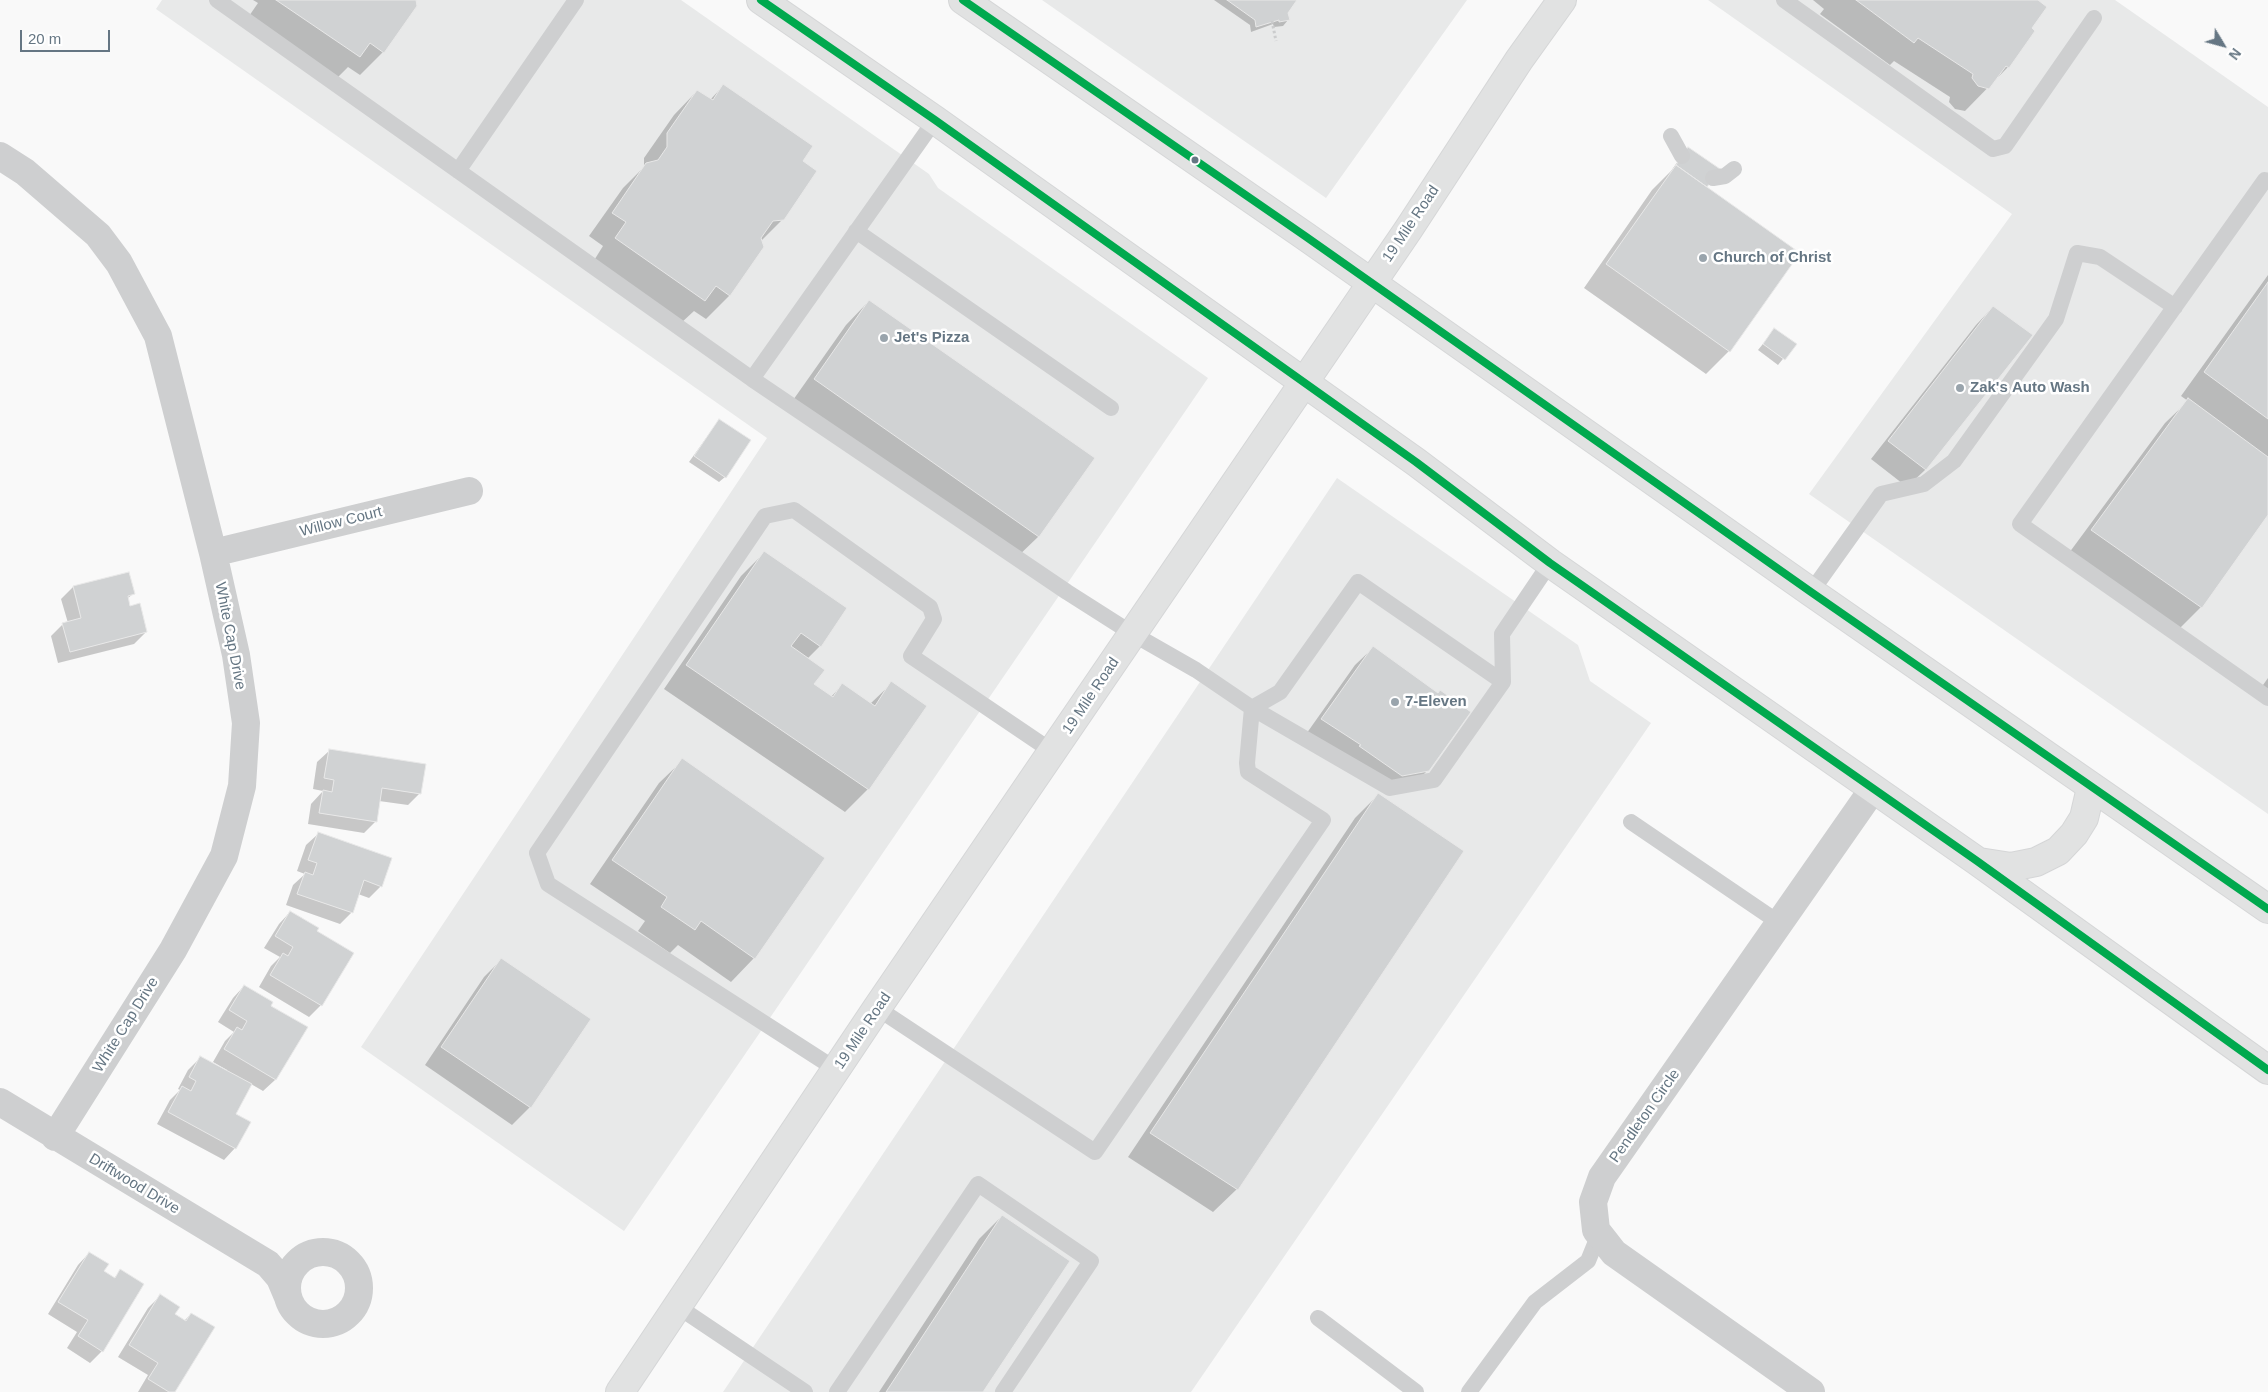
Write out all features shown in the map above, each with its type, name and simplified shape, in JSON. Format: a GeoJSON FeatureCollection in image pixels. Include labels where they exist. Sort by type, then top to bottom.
{"type":"FeatureCollection","features":[{"type":"Feature","properties":{"kind":"main road"},"geometry":{"type":"LineString","coordinates":[[761,0],[935,120],[1416,462],[1550,563],[1977,861],[2268,1070]]}},
{"type":"Feature","properties":{"kind":"main road"},"geometry":{"type":"LineString","coordinates":[[963,0],[1372,282],[2091,788],[2268,909]]}},
{"type":"Feature","properties":{"kind":"main road","name":"19 Mile Road"},"geometry":{"type":"LineString","coordinates":[[620,1392],[877,1008],[1372,282],[1519,60],[1562,0]]}},
{"type":"Feature","properties":{"kind":"main road"},"geometry":{"type":"LineString","coordinates":[[1977,861],[2011,867],[2036,862],[2058,851],[2074,834],[2084,818],[2091,788]]}},
{"type":"Feature","properties":{"kind":"street","name":"White Cap Drive"},"geometry":{"type":"LineString","coordinates":[[0,156],[26,172],[64,203],[98,235],[119,263],[158,336],[213,553],[236,655],[246,723],[242,786],[224,856],[173,950],[56,1137]]}},
{"type":"Feature","properties":{"kind":"street","name":"Willow Court"},"geometry":{"type":"LineString","coordinates":[[213,553],[470,491]]}},
{"type":"Feature","properties":{"kind":"street","name":"Pendleton Circle"},"geometry":{"type":"LineString","coordinates":[[1811,1392],[1614,1253],[1596,1230],[1593,1202],[1602,1177],[1778,922],[1873,789]]}},
{"type":"Feature","properties":{"kind":"street","name":"Driftwood Drive"},"geometry":{"type":"LineString","coordinates":[[0,1102],[268,1264],[280,1278],[294,1308],[301,1316],[312,1322],[323,1324],[334,1322],[345,1316],[353,1308],[358,1297],[360,1286],[357,1274],[351,1264],[341,1256],[330,1252],[318,1252],[288,1262],[268,1264]]}},
{"type":"Feature","properties":{"kind":"street"},"geometry":{"type":"LineString","coordinates":[[288,1297],[287,1285],[290,1273],[297,1263],[306,1256]]}},
{"type":"Feature","properties":{"kind":"lane"},"geometry":{"type":"LineString","coordinates":[[217,0],[752,379],[1133,634],[1196,670],[1252,708],[1390,788],[1434,780],[1503,682],[1502,634],[1550,563]]}},
{"type":"Feature","properties":{"kind":"lane"},"geometry":{"type":"LineString","coordinates":[[458,171],[576,0]]}},
{"type":"Feature","properties":{"kind":"lane"},"geometry":{"type":"LineString","coordinates":[[1784,0],[1993,149],[2005,146],[2094,18]]}},
{"type":"Feature","properties":{"kind":"lane"},"geometry":{"type":"LineString","coordinates":[[752,379],[935,120]]}},
{"type":"Feature","properties":{"kind":"lane"},"geometry":{"type":"LineString","coordinates":[[1671,136],[1682,156]]}},
{"type":"Feature","properties":{"kind":"lane"},"geometry":{"type":"LineString","coordinates":[[1713,178],[1725,176],[1734,169]]}},
{"type":"Feature","properties":{"kind":"lane"},"geometry":{"type":"LineString","coordinates":[[2268,182],[2266,180],[2020,524],[2268,698]]}},
{"type":"Feature","properties":{"kind":"lane"},"geometry":{"type":"LineString","coordinates":[[856,231],[1111,408]]}},
{"type":"Feature","properties":{"kind":"lane"},"geometry":{"type":"LineString","coordinates":[[1811,592],[1881,494],[1924,484],[1954,461],[2056,319],[2077,253],[2100,257],[2175,307]]}},
{"type":"Feature","properties":{"kind":"lane"},"geometry":{"type":"LineString","coordinates":[[836,1070],[548,884],[537,852],[765,516],[794,510],[930,608],[934,620],[911,656],[1052,752]]}},
{"type":"Feature","properties":{"kind":"lane"},"geometry":{"type":"LineString","coordinates":[[1252,708],[1280,692],[1358,582],[1503,682]]}},
{"type":"Feature","properties":{"kind":"lane"},"geometry":{"type":"LineString","coordinates":[[877,1008],[1095,1152],[1323,820],[1248,772],[1247,763],[1252,708]]}},
{"type":"Feature","properties":{"kind":"lane"},"geometry":{"type":"LineString","coordinates":[[1631,822],[1778,922]]}},
{"type":"Feature","properties":{"kind":"lane"},"geometry":{"type":"LineString","coordinates":[[837,1392],[978,1184],[1091,1261],[1003,1392]]}},
{"type":"Feature","properties":{"kind":"lane"},"geometry":{"type":"LineString","coordinates":[[1469,1392],[1536,1302],[1588,1261],[1599,1234]]}},
{"type":"Feature","properties":{"kind":"lane"},"geometry":{"type":"LineString","coordinates":[[677,1306],[805,1392]]}},
{"type":"Feature","properties":{"kind":"lane"},"geometry":{"type":"LineString","coordinates":[[1318,1318],[1416,1392]]}},
{"type":"Feature","properties":{"kind":"path"},"geometry":{"type":"LineString","coordinates":[[1272,21],[1276,40]]}},
{"type":"Feature","properties":{"kind":"shaded area"},"geometry":{"type":"Polygon","coordinates":[[[162,0],[681,0],[929,174],[938,188],[1208,378],[624,1231],[361,1047],[767,438],[156,9],[162,0]]]}},
{"type":"Feature","properties":{"kind":"shaded area"},"geometry":{"type":"Polygon","coordinates":[[[1042,0],[1467,0],[1326,198],[1042,0]]]}},
{"type":"Feature","properties":{"kind":"shaded area"},"geometry":{"type":"Polygon","coordinates":[[[1708,0],[2115,0],[2268,107],[2268,814],[1809,494],[2012,214],[1708,0]]]}},
{"type":"Feature","properties":{"kind":"shaded area"},"geometry":{"type":"Polygon","coordinates":[[[1337,478],[1578,645],[1590,681],[1651,723],[1191,1392],[723,1392],[1337,478]]]}},
{"type":"Feature","properties":{"kind":"building"},"geometry":{"type":"Polygon","coordinates":[[[276,0],[416,0],[417,6],[384,53],[370,43],[360,57],[276,0]]]}},
{"type":"Feature","properties":{"kind":"building"},"geometry":{"type":"Polygon","coordinates":[[[1227,0],[1297,0],[1288,13],[1290,20],[1279,22],[1279,20],[1256,27],[1255,20],[1227,0]]]}},
{"type":"Feature","properties":{"kind":"building"},"geometry":{"type":"Polygon","coordinates":[[[1856,0],[2038,0],[2047,7],[2032,28],[2035,31],[2009,68],[2006,66],[1989,89],[1978,86],[1972,78],[1973,74],[1918,38],[1914,43],[1856,0]]]}},
{"type":"Feature","properties":{"kind":"building"},"geometry":{"type":"Polygon","coordinates":[[[723,84],[813,146],[803,161],[817,171],[784,220],[773,221],[761,238],[764,247],[730,296],[716,286],[705,301],[615,238],[626,222],[612,213],[646,163],[658,160],[667,147],[667,133],[697,90],[713,100],[723,84]]]}},
{"type":"Feature","properties":{"kind":"building"},"geometry":{"type":"Polygon","coordinates":[[[1688,147],[1720,169],[1707,187],[1676,165],[1688,147]]]}},
{"type":"Feature","properties":{"kind":"building","name":"Church of Christ"},"geometry":{"type":"Polygon","coordinates":[[[1676,165],[1800,253],[1730,352],[1606,264],[1676,165]]]}},
{"type":"Feature","properties":{"kind":"building"},"geometry":{"type":"Polygon","coordinates":[[[2268,282],[2268,419],[2204,372],[2268,282]]]}},
{"type":"Feature","properties":{"kind":"building"},"geometry":{"type":"Polygon","coordinates":[[[869,300],[1095,458],[1039,537],[814,379],[869,300]]]}},
{"type":"Feature","properties":{"kind":"building","name":"Zak's Auto Wash"},"geometry":{"type":"Polygon","coordinates":[[[1993,306],[2033,335],[1926,470],[1888,441],[1993,306]]]}},
{"type":"Feature","properties":{"kind":"building"},"geometry":{"type":"Polygon","coordinates":[[[1774,328],[1797,344],[1785,360],[1763,344],[1774,328]]]}},
{"type":"Feature","properties":{"kind":"building"},"geometry":{"type":"Polygon","coordinates":[[[2188,398],[2268,457],[2268,515],[2202,608],[2091,530],[2188,398]]]}},
{"type":"Feature","properties":{"kind":"building"},"geometry":{"type":"Polygon","coordinates":[[[719,419],[751,440],[726,478],[694,456],[719,419]]]}},
{"type":"Feature","properties":{"kind":"building"},"geometry":{"type":"Polygon","coordinates":[[[764,551],[847,608],[821,647],[801,633],[791,646],[825,670],[814,684],[833,697],[842,683],[875,706],[891,681],[927,706],[869,790],[686,665],[764,551]]]}},
{"type":"Feature","properties":{"kind":"building"},"geometry":{"type":"Polygon","coordinates":[[[129,572],[135,594],[128,596],[130,606],[140,603],[147,632],[70,652],[62,623],[81,618],[73,586],[129,572]]]}},
{"type":"Feature","properties":{"kind":"building","name":"7-Eleven"},"geometry":{"type":"Polygon","coordinates":[[[1373,646],[1438,693],[1440,690],[1471,712],[1429,771],[1402,776],[1359,746],[1361,745],[1321,719],[1373,646]]]}},
{"type":"Feature","properties":{"kind":"building"},"geometry":{"type":"Polygon","coordinates":[[[329,749],[426,764],[421,794],[382,788],[377,822],[319,813],[323,790],[332,792],[334,780],[324,778],[329,749]]]}},
{"type":"Feature","properties":{"kind":"building"},"geometry":{"type":"Polygon","coordinates":[[[682,758],[825,858],[755,959],[701,921],[695,930],[661,907],[667,897],[612,860],[682,758]]]}},
{"type":"Feature","properties":{"kind":"building"},"geometry":{"type":"Polygon","coordinates":[[[1378,793],[1464,851],[1238,1190],[1150,1133],[1378,793]]]}},
{"type":"Feature","properties":{"kind":"building"},"geometry":{"type":"Polygon","coordinates":[[[318,832],[392,858],[382,887],[364,880],[353,913],[297,894],[305,872],[313,875],[317,863],[308,860],[318,832]]]}},
{"type":"Feature","properties":{"kind":"building"},"geometry":{"type":"Polygon","coordinates":[[[290,911],[319,928],[317,931],[354,953],[322,1006],[270,975],[283,953],[288,956],[293,947],[275,936],[290,911]]]}},
{"type":"Feature","properties":{"kind":"building"},"geometry":{"type":"Polygon","coordinates":[[[501,958],[591,1019],[531,1108],[441,1047],[501,958]]]}},
{"type":"Feature","properties":{"kind":"building"},"geometry":{"type":"Polygon","coordinates":[[[244,985],[273,1002],[271,1006],[308,1027],[276,1080],[224,1049],[237,1027],[242,1030],[247,1021],[229,1010],[244,985]]]}},
{"type":"Feature","properties":{"kind":"building"},"geometry":{"type":"Polygon","coordinates":[[[200,1056],[252,1084],[236,1114],[251,1122],[236,1149],[168,1112],[182,1086],[191,1091],[196,1081],[189,1077],[200,1056]]]}},
{"type":"Feature","properties":{"kind":"building"},"geometry":{"type":"Polygon","coordinates":[[[1002,1215],[1070,1261],[983,1392],[886,1392],[1002,1215]]]}},
{"type":"Feature","properties":{"kind":"building"},"geometry":{"type":"Polygon","coordinates":[[[89,1252],[109,1264],[104,1271],[115,1278],[120,1269],[144,1284],[103,1352],[78,1336],[88,1320],[58,1302],[89,1252]]]}},
{"type":"Feature","properties":{"kind":"building"},"geometry":{"type":"Polygon","coordinates":[[[160,1294],[180,1307],[175,1314],[186,1321],[191,1313],[215,1327],[175,1392],[169,1392],[148,1379],[158,1363],[129,1345],[160,1294]]]}},
{"type":"Feature","properties":{"kind":"transit line"},"geometry":{"type":"LineString","coordinates":[[761,0],[935,120],[1416,462],[1550,563],[1977,861],[2268,1070]]}},
{"type":"Feature","properties":{"kind":"transit line"},"geometry":{"type":"LineString","coordinates":[[963,0],[1305,236],[1811,592],[2268,909]]}},
{"type":"Feature","properties":{"kind":"place","name":"Church of Christ"},"geometry":{"type":"Point","coordinates":[1703,258]}},
{"type":"Feature","properties":{"kind":"place","name":"Jet's Pizza"},"geometry":{"type":"Point","coordinates":[884,338]}},
{"type":"Feature","properties":{"kind":"place","name":"Zak's Auto Wash"},"geometry":{"type":"Point","coordinates":[1960,388]}},
{"type":"Feature","properties":{"kind":"place","name":"7-Eleven"},"geometry":{"type":"Point","coordinates":[1395,702]}}]}
